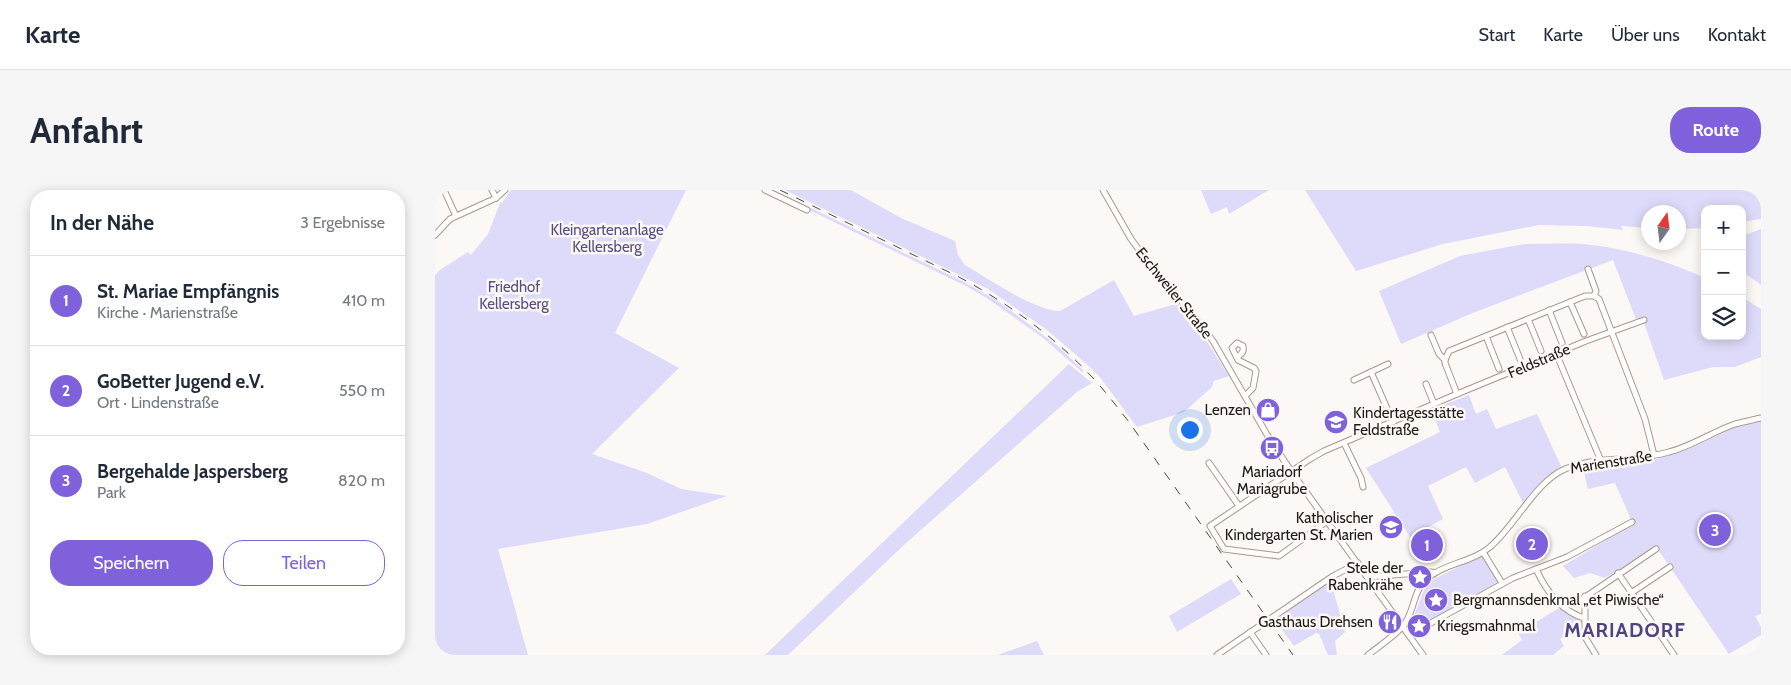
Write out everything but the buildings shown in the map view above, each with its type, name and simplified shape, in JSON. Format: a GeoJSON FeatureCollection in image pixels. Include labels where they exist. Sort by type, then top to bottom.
{"type":"FeatureCollection","features":[{"type":"Feature","properties":{"kind":"street"},"geometry":{"type":"LineString","coordinates":[[443,190],[455,216]]}},
{"type":"Feature","properties":{"kind":"street"},"geometry":{"type":"LineString","coordinates":[[492,190],[496,198]]}},
{"type":"Feature","properties":{"kind":"street"},"geometry":{"type":"LineString","coordinates":[[435,235],[450,219],[496,198],[505,190]]}},
{"type":"Feature","properties":{"kind":"street"},"geometry":{"type":"LineString","coordinates":[[765,190],[807,210]]}},
{"type":"Feature","properties":{"kind":"street","name":"Eschweiler Straße"},"geometry":{"type":"LineString","coordinates":[[1103,190],[1137,247],[1213,341],[1291,471],[1423,655]]}},
{"type":"Feature","properties":{"kind":"street"},"geometry":{"type":"LineString","coordinates":[[1588,269],[1595,287],[1594,296]]}},
{"type":"Feature","properties":{"kind":"street"},"geometry":{"type":"LineString","coordinates":[[1445,360],[1449,352],[1454,349],[1585,296],[1594,296],[1599,299],[1645,419],[1654,455]]}},
{"type":"Feature","properties":{"kind":"street"},"geometry":{"type":"LineString","coordinates":[[1570,302],[1584,334]]}},
{"type":"Feature","properties":{"kind":"street"},"geometry":{"type":"LineString","coordinates":[[1549,310],[1562,343]]}},
{"type":"Feature","properties":{"kind":"street"},"geometry":{"type":"LineString","coordinates":[[1528,319],[1541,351]]}},
{"type":"Feature","properties":{"kind":"street","name":"Feldstraße"},"geometry":{"type":"LineString","coordinates":[[1326,522],[1279,556],[1224,549],[1210,526],[1310,459],[1457,394],[1556,353],[1644,320]]}},
{"type":"Feature","properties":{"kind":"street"},"geometry":{"type":"LineString","coordinates":[[1507,327],[1520,359]]}},
{"type":"Feature","properties":{"kind":"street"},"geometry":{"type":"LineString","coordinates":[[1431,335],[1439,354],[1445,360],[1457,394]]}},
{"type":"Feature","properties":{"kind":"street"},"geometry":{"type":"LineString","coordinates":[[1486,336],[1499,369]]}},
{"type":"Feature","properties":{"kind":"street"},"geometry":{"type":"LineString","coordinates":[[1556,353],[1601,461]]}},
{"type":"Feature","properties":{"kind":"street"},"geometry":{"type":"LineString","coordinates":[[1237,357],[1238,360],[1254,368],[1256,371],[1253,388],[1245,396]]}},
{"type":"Feature","properties":{"kind":"street"},"geometry":{"type":"LineString","coordinates":[[1354,380],[1388,364]]}},
{"type":"Feature","properties":{"kind":"street"},"geometry":{"type":"LineString","coordinates":[[1371,372],[1393,422]]}},
{"type":"Feature","properties":{"kind":"street"},"geometry":{"type":"LineString","coordinates":[[1426,384],[1435,404]]}},
{"type":"Feature","properties":{"kind":"street","name":"Marienstraße"},"geometry":{"type":"LineString","coordinates":[[1403,626],[1408,619],[1420,587],[1429,577],[1483,552],[1498,539],[1546,482],[1564,469],[1582,464],[1654,455],[1684,448],[1735,424],[1761,418]]}},
{"type":"Feature","properties":{"kind":"street"},"geometry":{"type":"LineString","coordinates":[[1344,443],[1361,478],[1363,487]]}},
{"type":"Feature","properties":{"kind":"street"},"geometry":{"type":"LineString","coordinates":[[1209,463],[1239,506]]}},
{"type":"Feature","properties":{"kind":"street"},"geometry":{"type":"LineString","coordinates":[[1431,623],[1502,583],[1567,557],[1632,522]]}},
{"type":"Feature","properties":{"kind":"street"},"geometry":{"type":"LineString","coordinates":[[1558,602],[1578,602],[1618,573],[1656,549]]}},
{"type":"Feature","properties":{"kind":"street"},"geometry":{"type":"LineString","coordinates":[[1483,552],[1502,583]]}},
{"type":"Feature","properties":{"kind":"street"},"geometry":{"type":"LineString","coordinates":[[1217,655],[1333,576],[1358,563]]}},
{"type":"Feature","properties":{"kind":"street"},"geometry":{"type":"LineString","coordinates":[[1631,593],[1670,567]]}},
{"type":"Feature","properties":{"kind":"street"},"geometry":{"type":"LineString","coordinates":[[1536,569],[1547,591],[1570,612],[1584,618]]}},
{"type":"Feature","properties":{"kind":"street","name":"Marienstraße"},"geometry":{"type":"LineString","coordinates":[[1368,577],[1435,573]]}},
{"type":"Feature","properties":{"kind":"street"},"geometry":{"type":"LineString","coordinates":[[1618,573],[1673,655]]}},
{"type":"Feature","properties":{"kind":"street"},"geometry":{"type":"LineString","coordinates":[[1585,596],[1585,637],[1596,655]]}},
{"type":"Feature","properties":{"kind":"street"},"geometry":{"type":"LineString","coordinates":[[1368,655],[1403,626]]}},
{"type":"Feature","properties":{"kind":"street"},"geometry":{"type":"LineString","coordinates":[[1250,632],[1266,655]]}},
{"type":"Feature","properties":{"kind":"green space"},"geometry":{"type":"Polygon","coordinates":[[[511,190],[686,190],[615,333],[679,368],[592,454],[647,473],[681,489],[727,496],[647,524],[498,549],[528,655],[435,655],[435,275],[468,252],[471,255],[488,234],[500,203],[502,203],[511,190]]]}},
{"type":"Feature","properties":{"kind":"green space"},"geometry":{"type":"Polygon","coordinates":[[[768,190],[774,190],[964,282],[998,301],[1059,347],[1084,371],[1082,372],[1042,337],[968,287],[768,190]]]}},
{"type":"Feature","properties":{"kind":"green space"},"geometry":{"type":"Polygon","coordinates":[[[785,190],[851,190],[901,218],[955,241],[958,255],[965,265],[1024,300],[1049,309],[1060,311],[1114,280],[1134,316],[1179,303],[1193,320],[1229,376],[1214,381],[1212,387],[1184,412],[1137,427],[1099,376],[1082,360],[1047,330],[988,289],[785,190]]]}},
{"type":"Feature","properties":{"kind":"green space"},"geometry":{"type":"Polygon","coordinates":[[[1201,190],[1269,190],[1229,214],[1227,207],[1211,214],[1201,190]]]}},
{"type":"Feature","properties":{"kind":"green space"},"geometry":{"type":"Polygon","coordinates":[[[1305,190],[1761,190],[1761,219],[1746,221],[1746,205],[1701,205],[1701,228],[1686,229],[1686,205],[1641,205],[1641,227],[1621,226],[1623,230],[1587,226],[1539,225],[1443,244],[1356,271],[1305,190]]]}},
{"type":"Feature","properties":{"kind":"green space"},"geometry":{"type":"Polygon","coordinates":[[[1761,229],[1761,285],[1746,274],[1746,235],[1761,229]]]}},
{"type":"Feature","properties":{"kind":"green space"},"geometry":{"type":"Polygon","coordinates":[[[1524,244],[1582,244],[1613,248],[1676,266],[1701,276],[1701,340],[1746,340],[1746,300],[1761,309],[1761,357],[1735,367],[1713,367],[1664,380],[1643,320],[1637,322],[1613,260],[1475,312],[1401,344],[1379,291],[1460,256],[1524,244]]]}},
{"type":"Feature","properties":{"kind":"green space"},"geometry":{"type":"Polygon","coordinates":[[[1069,364],[1092,383],[1077,392],[905,544],[788,655],[764,655],[767,653],[1069,364]]]}},
{"type":"Feature","properties":{"kind":"green space"},"geometry":{"type":"Polygon","coordinates":[[[1469,395],[1476,414],[1487,409],[1496,429],[1537,414],[1561,466],[1546,477],[1524,505],[1505,467],[1475,483],[1466,467],[1428,486],[1443,519],[1410,537],[1366,468],[1440,432],[1431,410],[1469,395]]]}},
{"type":"Feature","properties":{"kind":"green space"},"geometry":{"type":"Polygon","coordinates":[[[1761,421],[1761,614],[1755,616],[1761,627],[1761,635],[1729,654],[1657,548],[1605,578],[1590,573],[1574,578],[1563,566],[1633,524],[1615,483],[1588,489],[1583,468],[1658,459],[1658,457],[1685,450],[1736,427],[1761,421]]]}},
{"type":"Feature","properties":{"kind":"green space"},"geometry":{"type":"Polygon","coordinates":[[[1483,555],[1500,581],[1428,622],[1425,628],[1417,633],[1412,622],[1424,590],[1430,581],[1483,555]]]}},
{"type":"Feature","properties":{"kind":"green space"},"geometry":{"type":"Polygon","coordinates":[[[1231,579],[1241,594],[1177,632],[1169,616],[1231,579]]]}},
{"type":"Feature","properties":{"kind":"green space"},"geometry":{"type":"Polygon","coordinates":[[[1334,579],[1334,593],[1345,632],[1335,641],[1337,655],[1328,655],[1319,634],[1316,633],[1294,646],[1274,619],[1334,579]]]}},
{"type":"Feature","properties":{"kind":"green space"},"geometry":{"type":"Polygon","coordinates":[[[1559,608],[1583,622],[1560,639],[1564,646],[1553,655],[1502,655],[1522,640],[1518,633],[1559,608]]]}},
{"type":"Feature","properties":{"kind":"green space"},"geometry":{"type":"Polygon","coordinates":[[[1037,641],[1044,655],[998,655],[1000,654],[1037,641]]]}},
{"type":"Feature","properties":{"kind":"railway"},"geometry":{"type":"LineString","coordinates":[[780,190],[959,277],[996,298],[1063,348],[1098,383],[1129,422],[1293,655]]}},
{"type":"Feature","properties":{"kind":"place","name":"Lenzen"},"geometry":{"type":"Point","coordinates":[1268,410]}},
{"type":"Feature","properties":{"kind":"place","name":"Kindertagesstätte Feldstraße"},"geometry":{"type":"Point","coordinates":[1336,422]}},
{"type":"Feature","properties":{"kind":"place","name":"Mariadorf Mariagrube"},"geometry":{"type":"Point","coordinates":[1272,448]}},
{"type":"Feature","properties":{"kind":"place","name":"Katholischer Kindergarten St. Marien"},"geometry":{"type":"Point","coordinates":[1391,527]}},
{"type":"Feature","properties":{"kind":"place","name":"Bergehalde Jaspersberg"},"geometry":{"type":"Point","coordinates":[1715,530]}},
{"type":"Feature","properties":{"kind":"place","name":"GoBetter Jugend e.V."},"geometry":{"type":"Point","coordinates":[1532,544]}},
{"type":"Feature","properties":{"kind":"place","name":"St. Mariae Empfängnis"},"geometry":{"type":"Point","coordinates":[1427,545]}},
{"type":"Feature","properties":{"kind":"place","name":"Stele der Rabenkrähe"},"geometry":{"type":"Point","coordinates":[1420,577]}},
{"type":"Feature","properties":{"kind":"place","name":"Bergmannsdenkmal „et Piwische“"},"geometry":{"type":"Point","coordinates":[1436,600]}},
{"type":"Feature","properties":{"kind":"place","name":"Gasthaus Drehsen"},"geometry":{"type":"Point","coordinates":[1390,622]}},
{"type":"Feature","properties":{"kind":"place","name":"Kriegsmahnmal"},"geometry":{"type":"Point","coordinates":[1419,626]}},
{"type":"Feature","properties":{"kind":"district","name":"MARIADORF"},"geometry":{"type":"Point","coordinates":[1625,630]}},
{"type":"Feature","properties":{"kind":"park label","name":"Kleingartenanlage Kellersberg"},"geometry":{"type":"Point","coordinates":[607,238]}},
{"type":"Feature","properties":{"kind":"park label","name":"Friedhof Kellersberg"},"geometry":{"type":"Point","coordinates":[514,296]}}]}
